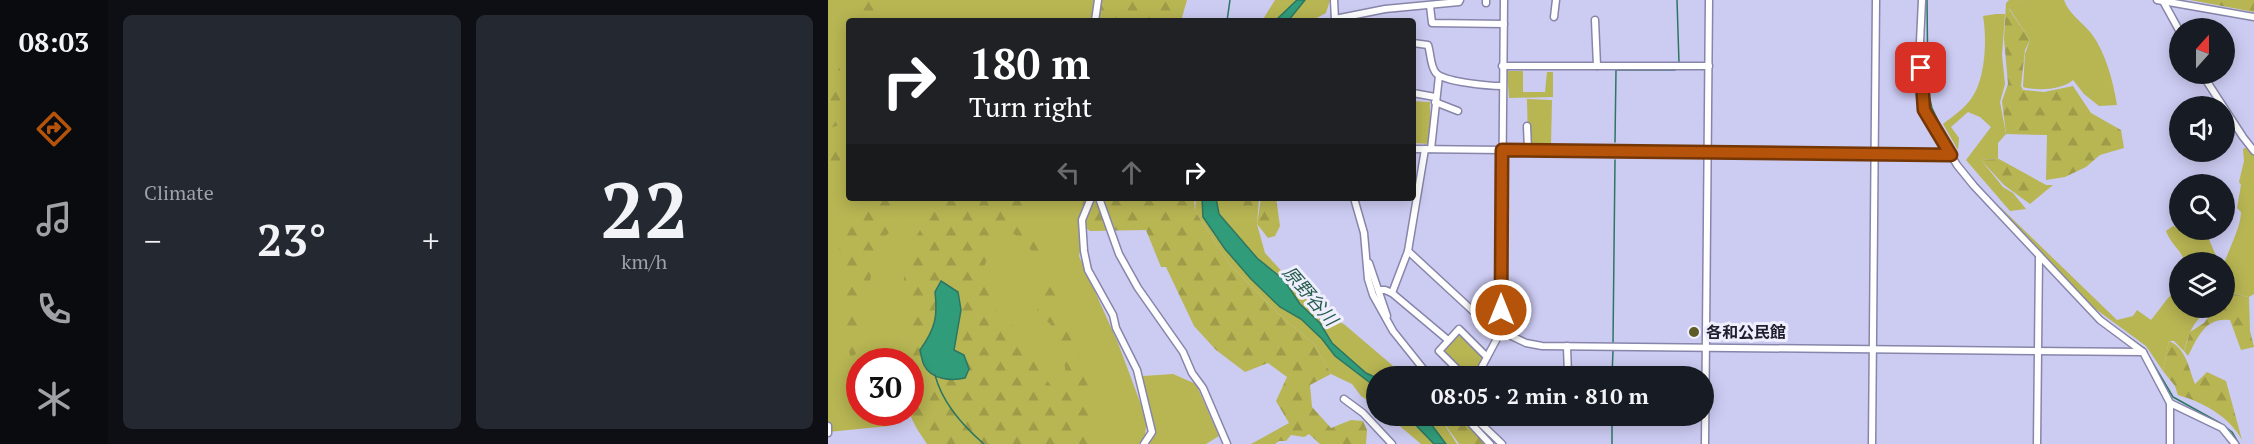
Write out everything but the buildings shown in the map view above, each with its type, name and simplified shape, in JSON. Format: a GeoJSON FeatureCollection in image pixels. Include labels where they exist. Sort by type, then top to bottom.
{"type":"FeatureCollection","features":[{"type":"Feature","properties":{"kind":"street"},"geometry":{"type":"LineString","coordinates":[[1095,18],[1098,0]]}},
{"type":"Feature","properties":{"kind":"street"},"geometry":{"type":"LineString","coordinates":[[1334,0],[1335,18]]}},
{"type":"Feature","properties":{"kind":"street"},"geometry":{"type":"LineString","coordinates":[[1344,18],[1385,9],[1430,6],[1460,0]]}},
{"type":"Feature","properties":{"kind":"street"},"geometry":{"type":"LineString","coordinates":[[1482,366],[1501,331],[1504,0]]}},
{"type":"Feature","properties":{"kind":"street"},"geometry":{"type":"LineString","coordinates":[[1554,17],[1556,0]]}},
{"type":"Feature","properties":{"kind":"street"},"geometry":{"type":"LineString","coordinates":[[1705,444],[1709,0]]}},
{"type":"Feature","properties":{"kind":"street"},"geometry":{"type":"LineString","coordinates":[[1872,444],[1876,0]]}},
{"type":"Feature","properties":{"kind":"street"},"geometry":{"type":"LineString","coordinates":[[1922,0],[1920,42],[1924,110],[1951,155],[1974,186],[2100,320],[2142,352],[2169,403],[2170,444]]}},
{"type":"Feature","properties":{"kind":"street"},"geometry":{"type":"LineString","coordinates":[[2161,0],[2254,16]]}},
{"type":"Feature","properties":{"kind":"street"},"geometry":{"type":"LineString","coordinates":[[2161,0],[2172,18]]}},
{"type":"Feature","properties":{"kind":"street"},"geometry":{"type":"LineString","coordinates":[[1430,6],[1432,23],[1504,24]]}},
{"type":"Feature","properties":{"kind":"street"},"geometry":{"type":"LineString","coordinates":[[1596,20],[1598,66]]}},
{"type":"Feature","properties":{"kind":"street"},"geometry":{"type":"LineString","coordinates":[[1416,43],[1428,45],[1433,71],[1439,76],[1476,84],[1502,86]]}},
{"type":"Feature","properties":{"kind":"street"},"geometry":{"type":"LineString","coordinates":[[1502,66],[1709,66]]}},
{"type":"Feature","properties":{"kind":"street"},"geometry":{"type":"LineString","coordinates":[[1392,293],[1408,251],[1428,149],[1439,76]]}},
{"type":"Feature","properties":{"kind":"street"},"geometry":{"type":"LineString","coordinates":[[2209,84],[2253,149]]}},
{"type":"Feature","properties":{"kind":"street"},"geometry":{"type":"LineString","coordinates":[[1416,94],[1458,111]]}},
{"type":"Feature","properties":{"kind":"street"},"geometry":{"type":"LineString","coordinates":[[1527,126],[1528,150]]}},
{"type":"Feature","properties":{"kind":"street"},"geometry":{"type":"LineString","coordinates":[[1416,149],[1951,155]]}},
{"type":"Feature","properties":{"kind":"street"},"geometry":{"type":"LineString","coordinates":[[1090,201],[1083,220],[1084,251],[1088,270],[1113,315],[1116,328],[1137,370],[1152,432],[1144,444]]}},
{"type":"Feature","properties":{"kind":"street"},"geometry":{"type":"LineString","coordinates":[[1100,201],[1119,254],[1138,288],[1183,352],[1192,373],[1203,388],[1227,444]]}},
{"type":"Feature","properties":{"kind":"street"},"geometry":{"type":"LineString","coordinates":[[1355,201],[1364,233],[1368,279],[1373,295],[1390,326],[1420,366]]}},
{"type":"Feature","properties":{"kind":"street"},"geometry":{"type":"LineString","coordinates":[[1408,251],[1474,312],[1501,323]]}},
{"type":"Feature","properties":{"kind":"street"},"geometry":{"type":"LineString","coordinates":[[1366,254],[1390,326]]}},
{"type":"Feature","properties":{"kind":"street"},"geometry":{"type":"LineString","coordinates":[[2037,444],[2039,256]]}},
{"type":"Feature","properties":{"kind":"street"},"geometry":{"type":"LineString","coordinates":[[1379,290],[1392,293],[1448,340]]}},
{"type":"Feature","properties":{"kind":"street"},"geometry":{"type":"LineString","coordinates":[[1454,366],[1439,351],[1459,329],[1487,357]]}},
{"type":"Feature","properties":{"kind":"street"},"geometry":{"type":"LineString","coordinates":[[1501,331],[1533,346],[2142,352]]}},
{"type":"Feature","properties":{"kind":"street"},"geometry":{"type":"LineString","coordinates":[[1567,346],[1568,366]]}},
{"type":"Feature","properties":{"kind":"street"},"geometry":{"type":"LineString","coordinates":[[1344,399],[1363,413],[1392,444]]}},
{"type":"Feature","properties":{"kind":"street"},"geometry":{"type":"LineString","coordinates":[[2169,403],[2222,428],[2235,444]]}},
{"type":"Feature","properties":{"kind":"street"},"geometry":{"type":"LineString","coordinates":[[828,426],[828,433]]}},
{"type":"Feature","properties":{"kind":"street"},"geometry":{"type":"LineString","coordinates":[[1473,426],[1490,444]]}},
{"type":"Feature","properties":{"kind":"street"},"geometry":{"type":"LineString","coordinates":[[1482,426],[1497,444]]}},
{"type":"Feature","properties":{"kind":"street"},"geometry":{"type":"LineString","coordinates":[[1484,426],[1502,444]]}},
{"type":"Feature","properties":{"kind":"green space"},"geometry":{"type":"Polygon","coordinates":[[[828,0],[1106,0],[1103,18],[846,18],[846,201],[1088,201],[1079,256],[1118,343],[1143,410],[1141,384],[1143,376],[1173,374],[1196,384],[1219,436],[1206,444],[1147,444],[1150,435],[1146,427],[1144,444],[1071,444],[924,414],[924,348],[846,348],[846,426],[889,426],[828,432],[828,0]]]}},
{"type":"Feature","properties":{"kind":"green space"},"geometry":{"type":"Polygon","coordinates":[[[859,0],[879,0],[870,18],[858,18],[859,0]]]}},
{"type":"Feature","properties":{"kind":"green space"},"geometry":{"type":"Polygon","coordinates":[[[1097,0],[1187,0],[1182,18],[1092,18],[1097,0]]]}},
{"type":"Feature","properties":{"kind":"green space"},"geometry":{"type":"Polygon","coordinates":[[[1275,0],[1330,0],[1326,13],[1317,18],[1264,18],[1275,0]]]}},
{"type":"Feature","properties":{"kind":"green space"},"geometry":{"type":"Polygon","coordinates":[[[2009,0],[2020,0],[2009,9],[2030,40],[2025,50],[2021,86],[2023,90],[2044,92],[2073,86],[2091,113],[2121,130],[2124,148],[2100,155],[2086,167],[2065,177],[2046,180],[2047,135],[2006,134],[2002,101],[2008,84],[2004,38],[2006,3],[2009,0]]]}},
{"type":"Feature","properties":{"kind":"green space"},"geometry":{"type":"Polygon","coordinates":[[[2020,0],[2064,0],[2101,49],[2111,77],[2117,105],[2099,106],[2084,94],[2073,80],[2063,86],[2049,89],[2023,87],[2025,54],[2030,40],[2009,8],[2020,0]]]}},
{"type":"Feature","properties":{"kind":"green space"},"geometry":{"type":"Polygon","coordinates":[[[2190,0],[2254,0],[2254,12],[2190,0]]]}},
{"type":"Feature","properties":{"kind":"green space"},"geometry":{"type":"Polygon","coordinates":[[[2005,14],[2002,55],[2005,84],[2000,102],[2006,134],[1998,143],[1998,159],[1981,160],[2003,187],[2013,193],[2026,209],[2010,211],[1966,160],[1991,127],[1980,117],[1968,112],[1951,127],[1959,138],[1958,150],[1943,124],[1965,106],[1976,91],[1984,59],[1983,16],[2005,14]]]}},
{"type":"Feature","properties":{"kind":"green space"},"geometry":{"type":"Polygon","coordinates":[[[845,58],[846,122],[828,129],[828,88],[845,58]]]}},
{"type":"Feature","properties":{"kind":"green space"},"geometry":{"type":"Polygon","coordinates":[[[1507,71],[1523,71],[1523,92],[1545,92],[1547,72],[1553,72],[1553,97],[1509,98],[1507,71]]]}},
{"type":"Feature","properties":{"kind":"green space"},"geometry":{"type":"Polygon","coordinates":[[[1527,99],[1552,100],[1551,145],[1528,145],[1527,99]]]}},
{"type":"Feature","properties":{"kind":"green space"},"geometry":{"type":"Polygon","coordinates":[[[1416,101],[1430,102],[1430,144],[1416,143],[1416,101]]]}},
{"type":"Feature","properties":{"kind":"green space"},"geometry":{"type":"Polygon","coordinates":[[[846,139],[846,158],[828,173],[828,146],[846,139]]]}},
{"type":"Feature","properties":{"kind":"green space"},"geometry":{"type":"Polygon","coordinates":[[[2247,147],[2254,153],[2254,294],[2249,297],[2235,294],[2235,252],[2228,252],[2235,240],[2241,218],[2241,212],[2237,208],[2241,185],[2239,182],[2244,161],[2243,149],[2247,147]]]}},
{"type":"Feature","properties":{"kind":"green space"},"geometry":{"type":"Polygon","coordinates":[[[1999,159],[2046,185],[2053,185],[2030,204],[2004,185],[1981,160],[1999,159]]]}},
{"type":"Feature","properties":{"kind":"green space"},"geometry":{"type":"Polygon","coordinates":[[[868,201],[909,201],[903,205],[892,230],[876,245],[869,288],[859,311],[864,344],[861,348],[848,348],[844,329],[846,282],[838,241],[852,215],[868,201]]]}},
{"type":"Feature","properties":{"kind":"green space"},"geometry":{"type":"Polygon","coordinates":[[[941,201],[1024,201],[1021,217],[1044,247],[1041,264],[1024,241],[1011,232],[996,241],[980,275],[1001,320],[1020,328],[1042,366],[1046,379],[1055,391],[1062,395],[1068,387],[1064,362],[1048,344],[1051,325],[1037,311],[1038,284],[1041,276],[1058,296],[1055,319],[1072,334],[1092,399],[1087,439],[1095,444],[927,444],[916,426],[924,426],[924,348],[906,348],[910,321],[915,309],[905,289],[905,271],[916,237],[941,201]]]}},
{"type":"Feature","properties":{"kind":"green space"},"geometry":{"type":"Polygon","coordinates":[[[1083,201],[1194,201],[1195,211],[1231,266],[1281,316],[1314,344],[1331,374],[1310,385],[1312,407],[1331,428],[1351,420],[1363,421],[1367,430],[1366,444],[1320,444],[1309,434],[1304,437],[1291,435],[1286,441],[1279,441],[1275,444],[1251,444],[1289,423],[1276,401],[1287,377],[1268,363],[1245,372],[1216,350],[1194,326],[1166,267],[1161,267],[1146,230],[1090,231],[1078,223],[1083,201]]]}},
{"type":"Feature","properties":{"kind":"green space"},"geometry":{"type":"Polygon","coordinates":[[[1196,201],[1259,201],[1257,224],[1265,253],[1313,305],[1345,325],[1393,366],[1366,366],[1366,399],[1352,384],[1331,374],[1314,344],[1281,316],[1231,266],[1195,211],[1196,201]]]}},
{"type":"Feature","properties":{"kind":"green space"},"geometry":{"type":"Polygon","coordinates":[[[1239,201],[1253,201],[1255,237],[1239,201]]]}},
{"type":"Feature","properties":{"kind":"green space"},"geometry":{"type":"Polygon","coordinates":[[[1261,201],[1276,201],[1280,226],[1275,236],[1268,238],[1257,224],[1261,201]]]}},
{"type":"Feature","properties":{"kind":"green space"},"geometry":{"type":"Polygon","coordinates":[[[1996,203],[2117,320],[2133,316],[2137,310],[2151,320],[2169,298],[2169,318],[2200,318],[2188,336],[2184,351],[2174,341],[2169,341],[2163,371],[2146,346],[2086,302],[1996,203]]]}},
{"type":"Feature","properties":{"kind":"green space"},"geometry":{"type":"Polygon","coordinates":[[[2171,240],[2209,240],[2214,252],[2180,252],[2171,240]]]}},
{"type":"Feature","properties":{"kind":"green space"},"geometry":{"type":"Polygon","coordinates":[[[2235,294],[2249,297],[2250,331],[2254,347],[2241,350],[2230,320],[2221,320],[2208,325],[2203,330],[2188,356],[2184,351],[2190,332],[2208,318],[2235,318],[2235,294]]]}},
{"type":"Feature","properties":{"kind":"green space"},"geometry":{"type":"Polygon","coordinates":[[[1459,331],[1485,357],[1480,366],[1456,366],[1440,351],[1459,331]]]}},
{"type":"Feature","properties":{"kind":"green space"},"geometry":{"type":"Polygon","coordinates":[[[2169,341],[2175,344],[2183,354],[2195,384],[2207,372],[2226,381],[2242,440],[2230,424],[2215,412],[2178,395],[2175,386],[2163,371],[2169,341]]]}},
{"type":"Feature","properties":{"kind":"green space"},"geometry":{"type":"Polygon","coordinates":[[[1400,426],[1445,426],[1457,444],[1421,444],[1400,426]]]}},
{"type":"Feature","properties":{"kind":"green space"},"geometry":{"type":"Polygon","coordinates":[[[1446,426],[1469,426],[1486,444],[1459,444],[1446,426]]]}},
{"type":"Feature","properties":{"kind":"shaded area"},"geometry":{"type":"Polygon","coordinates":[[[1297,0],[1305,0],[1290,18],[1278,18],[1297,0]]]}},
{"type":"Feature","properties":{"kind":"shaded area"},"geometry":{"type":"Polygon","coordinates":[[[1202,201],[1217,201],[1219,214],[1257,258],[1284,280],[1300,304],[1320,323],[1332,343],[1366,373],[1366,380],[1335,356],[1322,339],[1301,319],[1280,307],[1225,249],[1203,217],[1202,201]]]}},
{"type":"Feature","properties":{"kind":"shaded area"},"geometry":{"type":"Polygon","coordinates":[[[941,281],[958,292],[961,310],[954,350],[964,355],[969,369],[965,378],[948,379],[937,376],[927,370],[924,365],[924,348],[921,348],[934,323],[935,292],[941,281]]]}},
{"type":"Feature","properties":{"kind":"shaded area"},"geometry":{"type":"Polygon","coordinates":[[[1417,426],[1432,426],[1446,444],[1434,444],[1417,426]]]}},
{"type":"Feature","properties":{"kind":"waterway"},"geometry":{"type":"LineString","coordinates":[[1227,18],[1230,0]]}},
{"type":"Feature","properties":{"kind":"waterway"},"geometry":{"type":"LineString","coordinates":[[1677,0],[1679,63]]}},
{"type":"Feature","properties":{"kind":"waterway"},"geometry":{"type":"LineString","coordinates":[[1927,0],[1928,91],[1932,108],[1955,156]]}},
{"type":"Feature","properties":{"kind":"waterway"},"geometry":{"type":"LineString","coordinates":[[1615,142],[1616,70],[1675,70]]}},
{"type":"Feature","properties":{"kind":"waterway"},"geometry":{"type":"LineString","coordinates":[[1613,342],[1615,160]]}},
{"type":"Feature","properties":{"kind":"waterway"},"geometry":{"type":"LineString","coordinates":[[1960,165],[1993,202]]}},
{"type":"Feature","properties":{"kind":"waterway"},"geometry":{"type":"LineString","coordinates":[[2101,317],[2144,348],[2173,397],[2220,423],[2232,432],[2239,444]]}},
{"type":"Feature","properties":{"kind":"waterway"},"geometry":{"type":"LineString","coordinates":[[1612,366],[1613,351]]}},
{"type":"Feature","properties":{"kind":"waterway"},"geometry":{"type":"LineString","coordinates":[[935,375],[954,413],[984,444]]}},
{"type":"Feature","properties":{"kind":"waterway"},"geometry":{"type":"LineString","coordinates":[[1612,426],[1612,444]]}},
{"type":"Feature","properties":{"kind":"place","name":"各和公民館"},"geometry":{"type":"Point","coordinates":[1694,332]}},
{"type":"Feature","properties":{"kind":"route"},"geometry":{"type":"LineString","coordinates":[[1501,310],[1502,150],[1951,155],[1924,110],[1921,68]]}},
{"type":"Feature","properties":{"kind":"water label","name":"原野谷川"},"geometry":{"type":"Point","coordinates":[1310,296]}}]}
